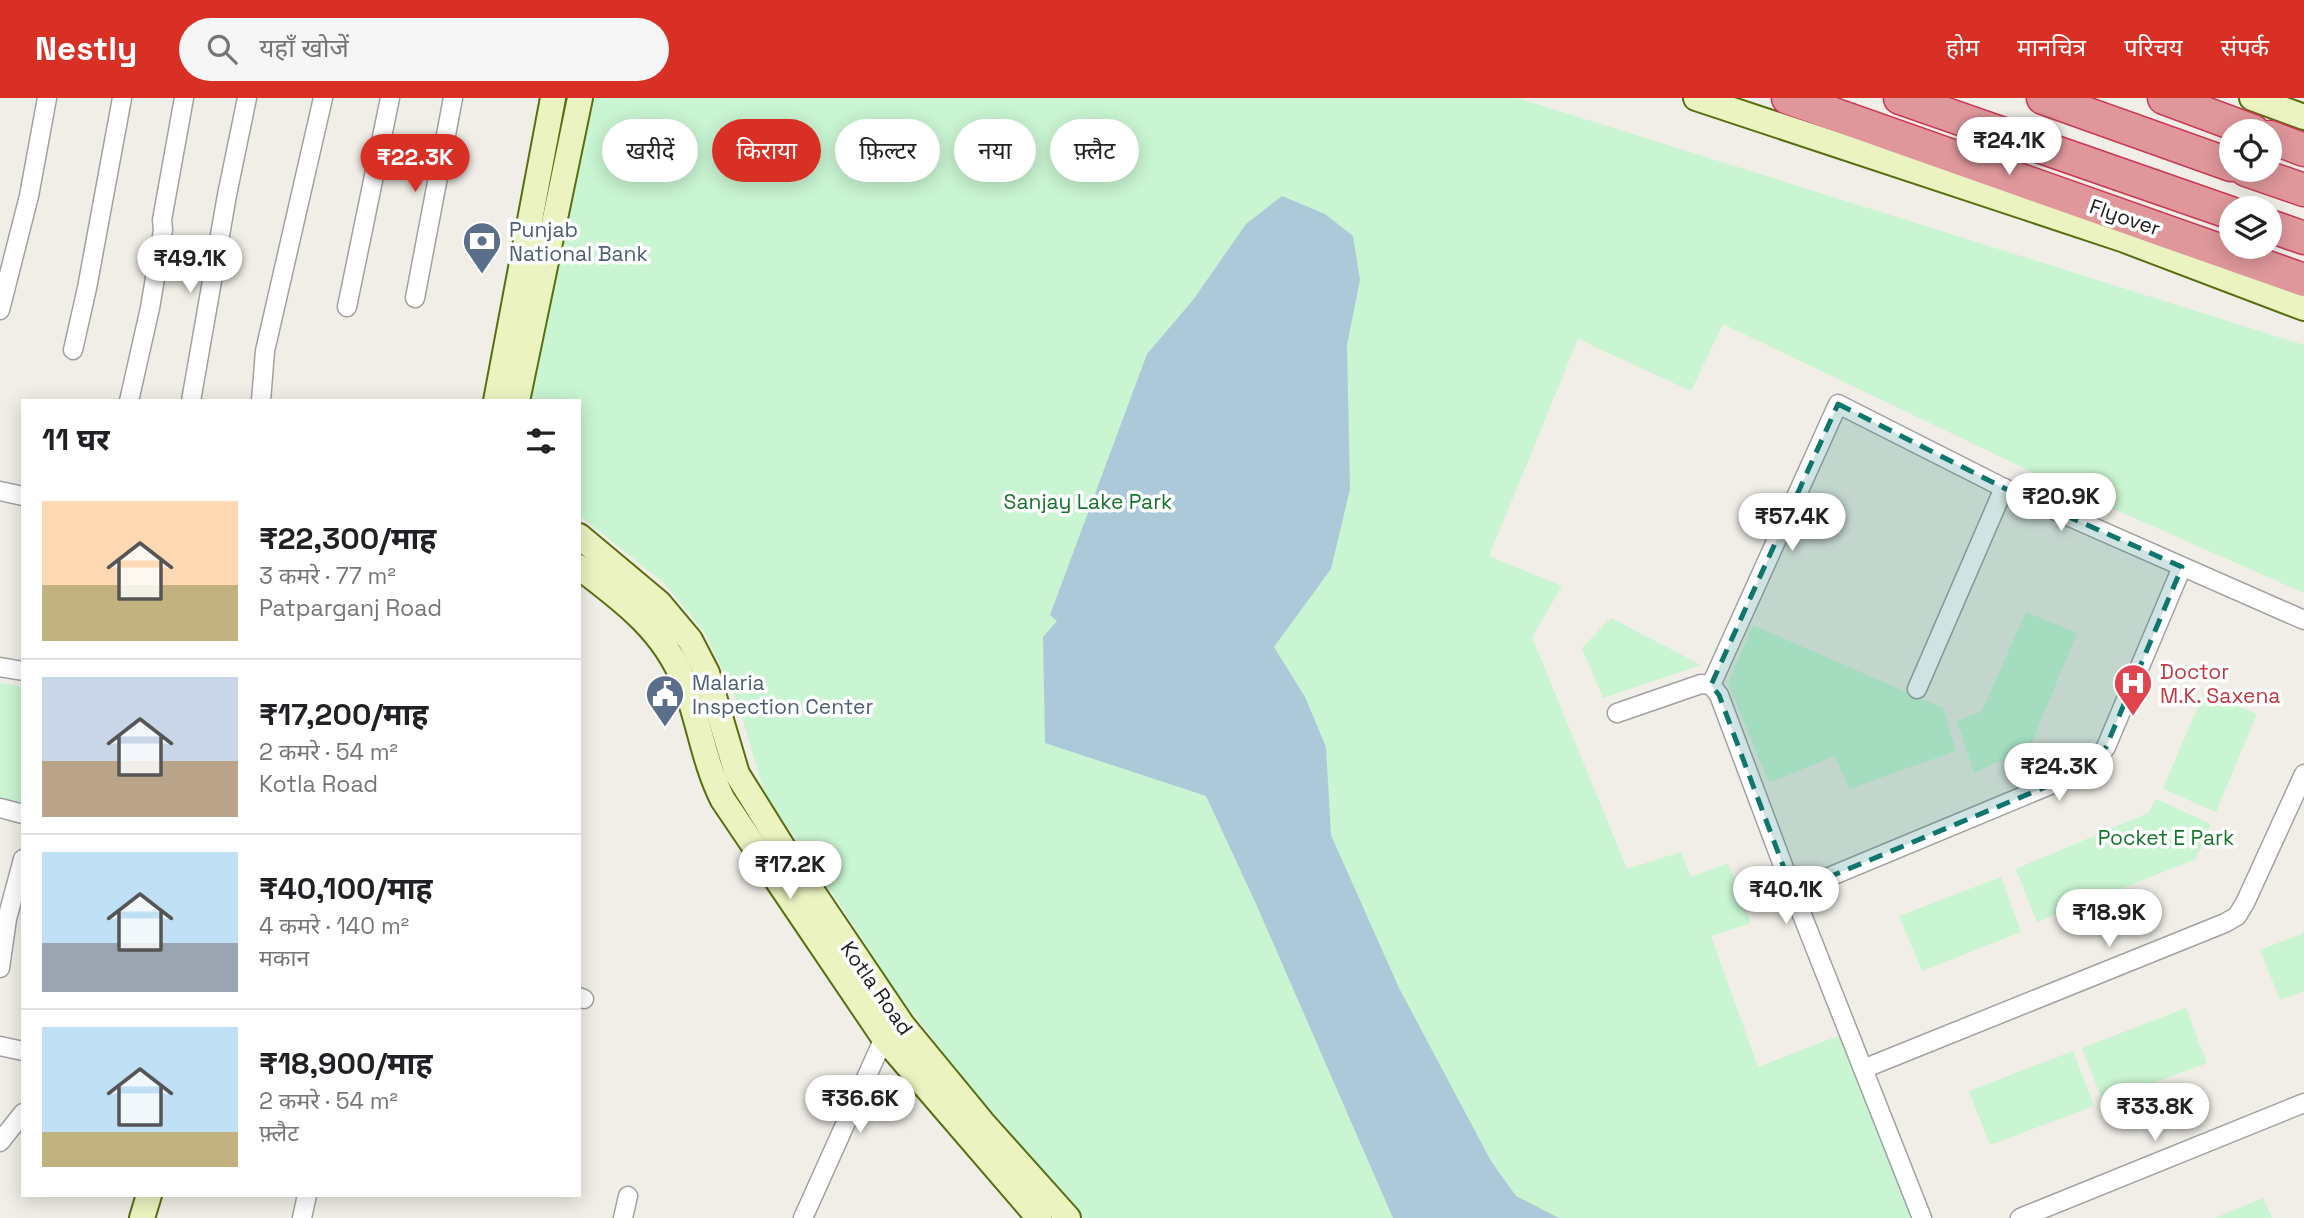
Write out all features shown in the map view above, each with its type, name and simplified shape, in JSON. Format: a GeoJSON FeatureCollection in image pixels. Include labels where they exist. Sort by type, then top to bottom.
{"type":"FeatureCollection","features":[{"type":"Feature","properties":{"kind":"highway","name":"Flyover"},"geometry":{"type":"LineString","coordinates":[[1788,98],[2304,279]]}},
{"type":"Feature","properties":{"kind":"highway"},"geometry":{"type":"LineString","coordinates":[[1900,98],[2219,208]]}},
{"type":"Feature","properties":{"kind":"highway"},"geometry":{"type":"LineString","coordinates":[[2043,98],[2219,160]]}},
{"type":"Feature","properties":{"kind":"highway"},"geometry":{"type":"LineString","coordinates":[[2164,98],[2221,119]]}},
{"type":"Feature","properties":{"kind":"highway"},"geometry":{"type":"LineString","coordinates":[[2282,142],[2304,150]]}},
{"type":"Feature","properties":{"kind":"highway"},"geometry":{"type":"LineString","coordinates":[[2281,182],[2304,190]]}},
{"type":"Feature","properties":{"kind":"highway"},"geometry":{"type":"LineString","coordinates":[[2282,230],[2304,238]]}},
{"type":"Feature","properties":{"kind":"main road"},"geometry":{"type":"LineString","coordinates":[[496,399],[553,98]]}},
{"type":"Feature","properties":{"kind":"main road"},"geometry":{"type":"LineString","coordinates":[[517,399],[580,98]]}},
{"type":"Feature","properties":{"kind":"main road"},"geometry":{"type":"LineString","coordinates":[[1696,98],[2122,239],[2304,307]]}},
{"type":"Feature","properties":{"kind":"main road"},"geometry":{"type":"LineString","coordinates":[[2252,98],[2304,117]]}},
{"type":"Feature","properties":{"kind":"main road","name":"Kotla Road"},"geometry":{"type":"LineString","coordinates":[[581,538],[659,603],[690,640],[706,673],[731,761],[751,799],[903,1026],[982,1122],[1068,1218]]}},
{"type":"Feature","properties":{"kind":"main road","name":"Kotla Road"},"geometry":{"type":"LineString","coordinates":[[581,569],[642,617],[665,647],[684,682],[713,778],[723,800],[884,1038],[1039,1218]]}},
{"type":"Feature","properties":{"kind":"main road"},"geometry":{"type":"LineString","coordinates":[[142,1218],[148,1197]]}},
{"type":"Feature","properties":{"kind":"street"},"geometry":{"type":"LineString","coordinates":[[0,310],[29,196],[47,98]]}},
{"type":"Feature","properties":{"kind":"street"},"geometry":{"type":"LineString","coordinates":[[73,350],[122,98]]}},
{"type":"Feature","properties":{"kind":"street"},"geometry":{"type":"LineString","coordinates":[[129,399],[150,308],[163,230],[162,220],[184,98]]}},
{"type":"Feature","properties":{"kind":"street"},"geometry":{"type":"LineString","coordinates":[[191,399],[247,98]]}},
{"type":"Feature","properties":{"kind":"street"},"geometry":{"type":"LineString","coordinates":[[261,399],[265,351],[323,98]]}},
{"type":"Feature","properties":{"kind":"street"},"geometry":{"type":"LineString","coordinates":[[347,307],[390,98]]}},
{"type":"Feature","properties":{"kind":"street"},"geometry":{"type":"LineString","coordinates":[[415,298],[453,98]]}},
{"type":"Feature","properties":{"kind":"street"},"geometry":{"type":"LineString","coordinates":[[1711,685],[1838,404],[2004,488],[2304,620]]}},
{"type":"Feature","properties":{"kind":"street"},"geometry":{"type":"LineString","coordinates":[[1917,689],[2004,488]]}},
{"type":"Feature","properties":{"kind":"street"},"geometry":{"type":"LineString","coordinates":[[0,491],[21,496]]}},
{"type":"Feature","properties":{"kind":"street"},"geometry":{"type":"LineString","coordinates":[[1793,892],[2091,768],[2106,747],[2182,567]]}},
{"type":"Feature","properties":{"kind":"street"},"geometry":{"type":"LineString","coordinates":[[0,667],[21,671]]}},
{"type":"Feature","properties":{"kind":"street"},"geometry":{"type":"LineString","coordinates":[[1617,713],[1701,684],[1711,685],[1720,695],[1793,892],[1922,1218]]}},
{"type":"Feature","properties":{"kind":"street"},"geometry":{"type":"LineString","coordinates":[[1863,1069],[2237,916],[2252,890],[2304,774]]}},
{"type":"Feature","properties":{"kind":"street"},"geometry":{"type":"LineString","coordinates":[[0,808],[21,813]]}},
{"type":"Feature","properties":{"kind":"street"},"geometry":{"type":"LineString","coordinates":[[0,968],[7,919],[21,866]]}},
{"type":"Feature","properties":{"kind":"street"},"geometry":{"type":"LineString","coordinates":[[803,1218],[884,1038]]}},
{"type":"Feature","properties":{"kind":"street"},"geometry":{"type":"LineString","coordinates":[[0,1046],[21,1051]]}},
{"type":"Feature","properties":{"kind":"street"},"geometry":{"type":"LineString","coordinates":[[2020,1218],[2304,1104]]}},
{"type":"Feature","properties":{"kind":"street"},"geometry":{"type":"LineString","coordinates":[[0,1142],[21,1116]]}},
{"type":"Feature","properties":{"kind":"street"},"geometry":{"type":"LineString","coordinates":[[623,1218],[628,1196]]}},
{"type":"Feature","properties":{"kind":"street"},"geometry":{"type":"LineString","coordinates":[[302,1218],[307,1197]]}},
{"type":"Feature","properties":{"kind":"highlighted area"},"geometry":{"type":"Polygon","coordinates":[[[1838,404],[2004,488],[2182,567],[2106,747],[2091,768],[1793,892],[1719,695],[1711,685],[1838,404]]]}},
{"type":"Feature","properties":{"kind":"green space","name":"Sanjay Lake Park"},"geometry":{"type":"Polygon","coordinates":[[[590,98],[1518,98],[2304,345],[2304,593],[2055,483],[1723,324],[1691,391],[1578,339],[1489,556],[1562,586],[1532,637],[1627,869],[1681,852],[1691,877],[1728,863],[1751,923],[1711,936],[1758,1067],[1838,1036],[1863,1069],[1922,1218],[1083,1218],[960,1074],[892,986],[764,792],[738,704],[705,633],[664,583],[581,517],[581,399],[529,399],[590,98]]]}},
{"type":"Feature","properties":{"kind":"green space"},"geometry":{"type":"Polygon","coordinates":[[[2026,612],[2077,633],[2030,747],[1974,773],[1957,721],[1982,711],[2026,612]]]}},
{"type":"Feature","properties":{"kind":"green space"},"geometry":{"type":"Polygon","coordinates":[[[1611,618],[1701,665],[1603,698],[1582,648],[1611,618]]]}},
{"type":"Feature","properties":{"kind":"green space"},"geometry":{"type":"Polygon","coordinates":[[[1753,625],[1943,708],[1956,751],[1849,789],[1835,756],[1769,783],[1728,683],[1753,625]]]}},
{"type":"Feature","properties":{"kind":"green space"},"geometry":{"type":"Polygon","coordinates":[[[0,683],[21,687],[21,798],[20,808],[0,803],[0,683]]]}},
{"type":"Feature","properties":{"kind":"green space"},"geometry":{"type":"Polygon","coordinates":[[[2204,692],[2257,714],[2216,812],[2163,789],[2204,692]]]}},
{"type":"Feature","properties":{"kind":"green space","name":"Pocket E Park"},"geometry":{"type":"Polygon","coordinates":[[[2156,799],[2211,824],[2196,859],[2037,922],[2016,869],[2148,813],[2156,799]]]}},
{"type":"Feature","properties":{"kind":"green space"},"geometry":{"type":"Polygon","coordinates":[[[2001,877],[2021,932],[1922,971],[1899,916],[2001,877]]]}},
{"type":"Feature","properties":{"kind":"green space"},"geometry":{"type":"Polygon","coordinates":[[[2304,930],[2304,991],[2280,1000],[2260,950],[2302,934],[2304,930]]]}},
{"type":"Feature","properties":{"kind":"green space"},"geometry":{"type":"Polygon","coordinates":[[[2186,1008],[2207,1063],[2103,1102],[2082,1048],[2186,1008]]]}},
{"type":"Feature","properties":{"kind":"green space"},"geometry":{"type":"Polygon","coordinates":[[[2073,1051],[2094,1106],[1990,1145],[1969,1091],[2073,1051]]]}},
{"type":"Feature","properties":{"kind":"green space"},"geometry":{"type":"Polygon","coordinates":[[[2263,1198],[2272,1218],[2215,1218],[2263,1198]]]}},
{"type":"Feature","properties":{"kind":"water"},"geometry":{"type":"Polygon","coordinates":[[[1282,196],[1325,214],[1353,236],[1360,280],[1347,345],[1350,489],[1331,569],[1274,647],[1305,697],[1326,747],[1331,835],[1399,988],[1491,1161],[1516,1196],[1559,1218],[1393,1218],[1206,796],[1045,743],[1043,637],[1057,621],[1050,615],[1147,354],[1193,300],[1246,224],[1282,196]]]}},
{"type":"Feature","properties":{"kind":"place","name":"Punjab National Bank"},"geometry":{"type":"Point","coordinates":[482,275]}},
{"type":"Feature","properties":{"kind":"place","name":"Doctor M.K. Saxena"},"geometry":{"type":"Point","coordinates":[2133,717]}},
{"type":"Feature","properties":{"kind":"place","name":"Malaria Inspection Center"},"geometry":{"type":"Point","coordinates":[665,728]}}]}
